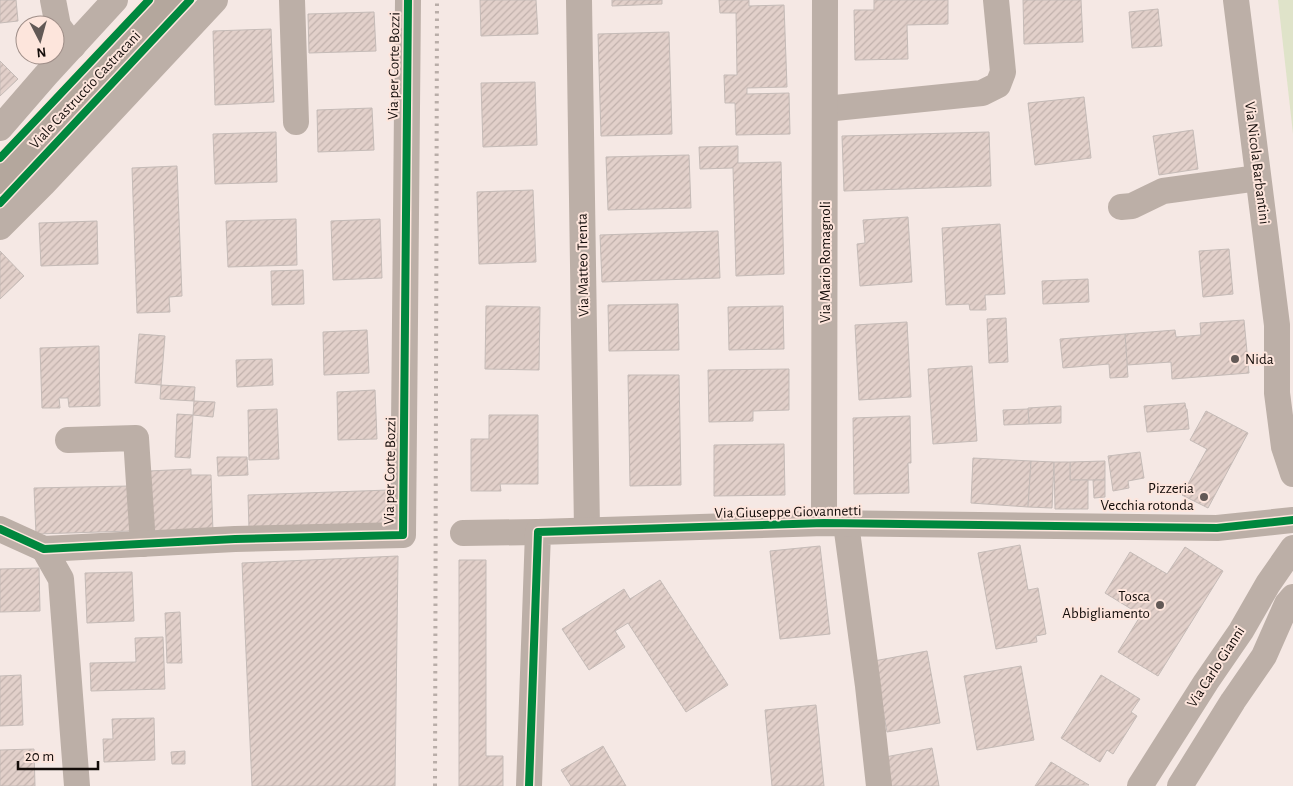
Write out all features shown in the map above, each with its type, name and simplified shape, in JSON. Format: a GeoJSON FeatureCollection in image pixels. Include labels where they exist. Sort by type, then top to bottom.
{"type":"FeatureCollection","features":[{"type":"Feature","properties":{"kind":"main road","name":"Viale Castruccio Castracani"},"geometry":{"type":"LineString","coordinates":[[0,180],[170,0]]}},
{"type":"Feature","properties":{"kind":"street"},"geometry":{"type":"LineString","coordinates":[[53,0],[58,26],[73,46]]}},
{"type":"Feature","properties":{"kind":"street"},"geometry":{"type":"LineString","coordinates":[[0,128],[115,0]]}},
{"type":"Feature","properties":{"kind":"street"},"geometry":{"type":"LineString","coordinates":[[0,227],[43,184],[215,0]]}},
{"type":"Feature","properties":{"kind":"street"},"geometry":{"type":"LineString","coordinates":[[292,0],[296,122]]}},
{"type":"Feature","properties":{"kind":"street","name":"Via per Corte Bozzi"},"geometry":{"type":"LineString","coordinates":[[0,529],[44,548],[235,539],[403,535],[408,0]]}},
{"type":"Feature","properties":{"kind":"street","name":"Via Matteo Trenta"},"geometry":{"type":"LineString","coordinates":[[579,0],[587,530]]}},
{"type":"Feature","properties":{"kind":"street","name":"Via Mario Romagnoli"},"geometry":{"type":"LineString","coordinates":[[825,0],[825,109],[835,523],[868,686],[879,786]]}},
{"type":"Feature","properties":{"kind":"street"},"geometry":{"type":"LineString","coordinates":[[825,109],[982,93],[998,85],[1003,72],[996,0]]}},
{"type":"Feature","properties":{"kind":"street","name":"Via Nicola Barbantini"},"geometry":{"type":"LineString","coordinates":[[1236,0],[1278,325],[1277,393],[1284,446],[1293,474]]}},
{"type":"Feature","properties":{"kind":"street"},"geometry":{"type":"LineString","coordinates":[[1122,207],[1132,206],[1164,191],[1258,178]]}},
{"type":"Feature","properties":{"kind":"street","name":"Via Nicola Barbantini"},"geometry":{"type":"LineString","coordinates":[[1278,325],[1293,354]]}},
{"type":"Feature","properties":{"kind":"street"},"geometry":{"type":"LineString","coordinates":[[68,440],[136,438],[142,544]]}},
{"type":"Feature","properties":{"kind":"street","name":"Via Giuseppe Giovannetti"},"geometry":{"type":"LineString","coordinates":[[538,532],[835,523],[1217,528],[1293,520]]}},
{"type":"Feature","properties":{"kind":"street"},"geometry":{"type":"LineString","coordinates":[[463,533],[538,532],[529,786]]}},
{"type":"Feature","properties":{"kind":"street"},"geometry":{"type":"LineString","coordinates":[[44,548],[61,579],[77,786]]}},
{"type":"Feature","properties":{"kind":"street","name":"Via Carlo Gianni"},"geometry":{"type":"LineString","coordinates":[[1140,786],[1206,682],[1241,632],[1268,584],[1293,548]]}},
{"type":"Feature","properties":{"kind":"street"},"geometry":{"type":"LineString","coordinates":[[1264,656],[1287,604],[1293,598]]}},
{"type":"Feature","properties":{"kind":"street"},"geometry":{"type":"LineString","coordinates":[[1180,786],[1233,701],[1264,656],[1293,621]]}},
{"type":"Feature","properties":{"kind":"green space"},"geometry":{"type":"Polygon","coordinates":[[[1278,0],[1293,0],[1293,134],[1278,0]]]}},
{"type":"Feature","properties":{"kind":"building"},"geometry":{"type":"Polygon","coordinates":[[[0,0],[16,0],[17,15],[15,15],[15,21],[0,23],[0,0]]]}},
{"type":"Feature","properties":{"kind":"building"},"geometry":{"type":"Polygon","coordinates":[[[480,0],[536,0],[538,34],[481,36],[480,0]]]}},
{"type":"Feature","properties":{"kind":"building"},"geometry":{"type":"Polygon","coordinates":[[[612,0],[662,0],[662,4],[612,6],[612,0]]]}},
{"type":"Feature","properties":{"kind":"building"},"geometry":{"type":"Polygon","coordinates":[[[719,0],[749,0],[749,6],[784,5],[787,87],[747,88],[747,94],[789,93],[790,134],[736,135],[735,103],[725,103],[724,75],[737,75],[736,13],[720,13],[719,0]]]}},
{"type":"Feature","properties":{"kind":"building"},"geometry":{"type":"Polygon","coordinates":[[[874,0],[948,0],[948,24],[907,25],[908,59],[855,60],[854,10],[874,10],[874,0]]]}},
{"type":"Feature","properties":{"kind":"building"},"geometry":{"type":"Polygon","coordinates":[[[1023,0],[1081,0],[1083,42],[1024,44],[1023,0]]]}},
{"type":"Feature","properties":{"kind":"building"},"geometry":{"type":"Polygon","coordinates":[[[1158,9],[1162,46],[1132,48],[1129,12],[1158,9]]]}},
{"type":"Feature","properties":{"kind":"building"},"geometry":{"type":"Polygon","coordinates":[[[374,12],[376,51],[309,53],[308,14],[374,12]]]}},
{"type":"Feature","properties":{"kind":"building"},"geometry":{"type":"Polygon","coordinates":[[[271,29],[274,102],[215,105],[213,31],[271,29]]]}},
{"type":"Feature","properties":{"kind":"building"},"geometry":{"type":"Polygon","coordinates":[[[669,32],[672,134],[601,136],[598,34],[669,32]]]}},
{"type":"Feature","properties":{"kind":"building"},"geometry":{"type":"Polygon","coordinates":[[[0,61],[18,79],[0,96],[0,61]]]}},
{"type":"Feature","properties":{"kind":"building"},"geometry":{"type":"Polygon","coordinates":[[[535,82],[537,145],[483,147],[481,83],[535,82]]]}},
{"type":"Feature","properties":{"kind":"building"},"geometry":{"type":"Polygon","coordinates":[[[1084,97],[1091,158],[1035,165],[1028,103],[1084,97]]]}},
{"type":"Feature","properties":{"kind":"building"},"geometry":{"type":"Polygon","coordinates":[[[372,108],[374,150],[318,152],[317,110],[372,108]]]}},
{"type":"Feature","properties":{"kind":"building"},"geometry":{"type":"Polygon","coordinates":[[[1193,130],[1198,169],[1159,175],[1153,136],[1193,130]]]}},
{"type":"Feature","properties":{"kind":"building"},"geometry":{"type":"Polygon","coordinates":[[[276,132],[277,182],[215,184],[213,134],[276,132]]]}},
{"type":"Feature","properties":{"kind":"building"},"geometry":{"type":"Polygon","coordinates":[[[989,132],[991,186],[844,191],[842,136],[989,132]]]}},
{"type":"Feature","properties":{"kind":"building"},"geometry":{"type":"Polygon","coordinates":[[[738,146],[738,163],[781,162],[784,274],[736,276],[733,168],[700,169],[699,147],[738,146]]]}},
{"type":"Feature","properties":{"kind":"building"},"geometry":{"type":"Polygon","coordinates":[[[689,155],[691,208],[608,210],[606,157],[689,155]]]}},
{"type":"Feature","properties":{"kind":"building"},"geometry":{"type":"Polygon","coordinates":[[[177,166],[182,296],[169,297],[170,312],[137,313],[132,168],[177,166]]]}},
{"type":"Feature","properties":{"kind":"building"},"geometry":{"type":"Polygon","coordinates":[[[533,190],[536,262],[479,264],[477,192],[533,190]]]}},
{"type":"Feature","properties":{"kind":"building"},"geometry":{"type":"Polygon","coordinates":[[[908,217],[912,282],[860,286],[857,244],[865,243],[863,220],[908,217]]]}},
{"type":"Feature","properties":{"kind":"building"},"geometry":{"type":"Polygon","coordinates":[[[296,219],[297,265],[228,267],[226,221],[296,219]]]}},
{"type":"Feature","properties":{"kind":"building"},"geometry":{"type":"Polygon","coordinates":[[[380,219],[382,278],[333,280],[331,221],[380,219]]]}},
{"type":"Feature","properties":{"kind":"building"},"geometry":{"type":"Polygon","coordinates":[[[97,221],[98,264],[41,266],[39,223],[97,221]]]}},
{"type":"Feature","properties":{"kind":"building"},"geometry":{"type":"Polygon","coordinates":[[[1000,224],[1005,294],[985,295],[986,310],[970,310],[969,304],[946,305],[942,228],[1000,224]]]}},
{"type":"Feature","properties":{"kind":"building"},"geometry":{"type":"Polygon","coordinates":[[[718,231],[720,278],[602,282],[600,235],[718,231]]]}},
{"type":"Feature","properties":{"kind":"building"},"geometry":{"type":"Polygon","coordinates":[[[1229,249],[1233,294],[1203,297],[1199,251],[1229,249]]]}},
{"type":"Feature","properties":{"kind":"building"},"geometry":{"type":"Polygon","coordinates":[[[0,251],[24,276],[0,299],[0,251]]]}},
{"type":"Feature","properties":{"kind":"building"},"geometry":{"type":"Polygon","coordinates":[[[303,270],[304,304],[272,305],[271,271],[303,270]]]}},
{"type":"Feature","properties":{"kind":"building"},"geometry":{"type":"Polygon","coordinates":[[[1088,279],[1089,302],[1043,304],[1042,281],[1088,279]]]}},
{"type":"Feature","properties":{"kind":"building"},"geometry":{"type":"Polygon","coordinates":[[[678,304],[679,350],[609,351],[608,305],[678,304]]]}},
{"type":"Feature","properties":{"kind":"building"},"geometry":{"type":"Polygon","coordinates":[[[486,306],[540,307],[539,370],[485,369],[486,306]]]}},
{"type":"Feature","properties":{"kind":"building"},"geometry":{"type":"Polygon","coordinates":[[[783,306],[784,349],[729,350],[728,307],[783,306]]]}},
{"type":"Feature","properties":{"kind":"building"},"geometry":{"type":"Polygon","coordinates":[[[1006,318],[1008,362],[989,363],[987,319],[1006,318]]]}},
{"type":"Feature","properties":{"kind":"building"},"geometry":{"type":"Polygon","coordinates":[[[1244,320],[1249,373],[1172,379],[1171,362],[1127,365],[1125,334],[1175,330],[1176,337],[1201,335],[1200,323],[1244,320]]]}},
{"type":"Feature","properties":{"kind":"building"},"geometry":{"type":"Polygon","coordinates":[[[907,322],[911,397],[859,400],[855,325],[907,322]]]}},
{"type":"Feature","properties":{"kind":"building"},"geometry":{"type":"Polygon","coordinates":[[[367,330],[369,373],[324,375],[323,332],[367,330]]]}},
{"type":"Feature","properties":{"kind":"building"},"geometry":{"type":"Polygon","coordinates":[[[139,334],[165,336],[161,385],[135,383],[139,334]]]}},
{"type":"Feature","properties":{"kind":"building"},"geometry":{"type":"Polygon","coordinates":[[[1125,334],[1128,377],[1110,378],[1109,364],[1063,368],[1060,339],[1125,334]]]}},
{"type":"Feature","properties":{"kind":"building"},"geometry":{"type":"Polygon","coordinates":[[[99,346],[100,406],[69,407],[68,398],[59,398],[60,408],[42,408],[40,348],[99,346]]]}},
{"type":"Feature","properties":{"kind":"building"},"geometry":{"type":"Polygon","coordinates":[[[272,359],[273,385],[237,387],[236,360],[272,359]]]}},
{"type":"Feature","properties":{"kind":"building"},"geometry":{"type":"Polygon","coordinates":[[[972,366],[977,441],[933,444],[928,369],[972,366]]]}},
{"type":"Feature","properties":{"kind":"building"},"geometry":{"type":"Polygon","coordinates":[[[789,369],[789,410],[753,411],[753,421],[709,422],[708,370],[789,369]]]}},
{"type":"Feature","properties":{"kind":"building"},"geometry":{"type":"Polygon","coordinates":[[[628,375],[679,375],[681,485],[630,486],[628,375]]]}},
{"type":"Feature","properties":{"kind":"building"},"geometry":{"type":"Polygon","coordinates":[[[161,385],[195,387],[194,401],[160,399],[161,385]]]}},
{"type":"Feature","properties":{"kind":"building"},"geometry":{"type":"Polygon","coordinates":[[[375,390],[377,439],[338,440],[337,392],[375,390]]]}},
{"type":"Feature","properties":{"kind":"building"},"geometry":{"type":"Polygon","coordinates":[[[194,401],[215,402],[213,417],[193,415],[194,401]]]}},
{"type":"Feature","properties":{"kind":"building"},"geometry":{"type":"Polygon","coordinates":[[[1185,403],[1189,429],[1147,432],[1144,406],[1185,403]]]}},
{"type":"Feature","properties":{"kind":"building"},"geometry":{"type":"Polygon","coordinates":[[[1061,406],[1061,423],[1029,424],[1028,408],[1061,406]]]}},
{"type":"Feature","properties":{"kind":"building"},"geometry":{"type":"Polygon","coordinates":[[[277,409],[279,459],[249,460],[248,410],[277,409]]]}},
{"type":"Feature","properties":{"kind":"building"},"geometry":{"type":"Polygon","coordinates":[[[1028,409],[1029,424],[1004,425],[1003,410],[1028,409]]]}},
{"type":"Feature","properties":{"kind":"building"},"geometry":{"type":"Polygon","coordinates":[[[1206,411],[1248,433],[1208,508],[1182,495],[1207,449],[1190,440],[1206,411]]]}},
{"type":"Feature","properties":{"kind":"building"},"geometry":{"type":"Polygon","coordinates":[[[177,414],[193,415],[190,458],[175,457],[177,414]]]}},
{"type":"Feature","properties":{"kind":"building"},"geometry":{"type":"Polygon","coordinates":[[[489,415],[538,415],[538,484],[500,484],[501,491],[471,491],[471,439],[489,439],[489,415]]]}},
{"type":"Feature","properties":{"kind":"building"},"geometry":{"type":"Polygon","coordinates":[[[910,416],[911,463],[908,463],[909,493],[854,494],[853,418],[910,416]]]}},
{"type":"Feature","properties":{"kind":"building"},"geometry":{"type":"Polygon","coordinates":[[[784,444],[785,495],[714,496],[714,445],[784,444]]]}},
{"type":"Feature","properties":{"kind":"building"},"geometry":{"type":"Polygon","coordinates":[[[1140,452],[1144,478],[1128,481],[1129,488],[1113,491],[1108,456],[1140,452]]]}},
{"type":"Feature","properties":{"kind":"building"},"geometry":{"type":"Polygon","coordinates":[[[217,457],[247,457],[248,475],[218,476],[217,457]]]}},
{"type":"Feature","properties":{"kind":"building"},"geometry":{"type":"Polygon","coordinates":[[[973,458],[1031,461],[1028,507],[971,503],[973,458]]]}},
{"type":"Feature","properties":{"kind":"building"},"geometry":{"type":"Polygon","coordinates":[[[1031,461],[1054,462],[1052,508],[1028,507],[1031,461]]]}},
{"type":"Feature","properties":{"kind":"building"},"geometry":{"type":"Polygon","coordinates":[[[1105,461],[1105,480],[1070,480],[1070,462],[1105,461]]]}},
{"type":"Feature","properties":{"kind":"building"},"geometry":{"type":"Polygon","coordinates":[[[1054,462],[1070,462],[1070,480],[1088,480],[1088,509],[1055,509],[1054,462]]]}},
{"type":"Feature","properties":{"kind":"building"},"geometry":{"type":"Polygon","coordinates":[[[191,469],[191,475],[211,475],[213,532],[151,534],[149,471],[191,469]]]}},
{"type":"Feature","properties":{"kind":"building"},"geometry":{"type":"Polygon","coordinates":[[[1093,480],[1105,480],[1105,497],[1094,498],[1093,480]]]}},
{"type":"Feature","properties":{"kind":"building"},"geometry":{"type":"Polygon","coordinates":[[[130,486],[131,531],[36,534],[34,488],[130,486]]]}},
{"type":"Feature","properties":{"kind":"building"},"geometry":{"type":"Polygon","coordinates":[[[389,490],[389,524],[249,529],[248,495],[389,490]]]}},
{"type":"Feature","properties":{"kind":"building"},"geometry":{"type":"Polygon","coordinates":[[[1020,545],[1028,590],[1038,588],[1046,634],[1036,636],[1037,642],[996,649],[978,553],[1020,545]]]}},
{"type":"Feature","properties":{"kind":"building"},"geometry":{"type":"Polygon","coordinates":[[[820,546],[830,634],[780,639],[770,551],[820,546]]]}},
{"type":"Feature","properties":{"kind":"building"},"geometry":{"type":"Polygon","coordinates":[[[1185,547],[1223,571],[1158,676],[1118,652],[1141,615],[1105,593],[1130,552],[1167,574],[1185,547]]]}},
{"type":"Feature","properties":{"kind":"building"},"geometry":{"type":"Polygon","coordinates":[[[398,556],[395,786],[252,786],[242,563],[398,556]]]}},
{"type":"Feature","properties":{"kind":"building"},"geometry":{"type":"Polygon","coordinates":[[[459,560],[486,560],[486,756],[503,756],[503,786],[459,786],[459,560]]]}},
{"type":"Feature","properties":{"kind":"building"},"geometry":{"type":"Polygon","coordinates":[[[39,568],[40,611],[0,612],[0,569],[39,568]]]}},
{"type":"Feature","properties":{"kind":"building"},"geometry":{"type":"Polygon","coordinates":[[[132,572],[134,621],[87,623],[85,573],[132,572]]]}},
{"type":"Feature","properties":{"kind":"building"},"geometry":{"type":"Polygon","coordinates":[[[660,580],[728,685],[686,712],[628,623],[615,631],[625,647],[589,670],[562,629],[624,589],[630,599],[660,580]]]}},
{"type":"Feature","properties":{"kind":"building"},"geometry":{"type":"Polygon","coordinates":[[[180,612],[182,663],[167,663],[165,613],[180,612]]]}},
{"type":"Feature","properties":{"kind":"building"},"geometry":{"type":"Polygon","coordinates":[[[163,637],[165,689],[91,691],[90,663],[136,662],[135,638],[163,637]]]}},
{"type":"Feature","properties":{"kind":"building"},"geometry":{"type":"Polygon","coordinates":[[[927,651],[940,723],[887,732],[874,661],[927,651]]]}},
{"type":"Feature","properties":{"kind":"building"},"geometry":{"type":"Polygon","coordinates":[[[1021,666],[1034,740],[977,750],[964,676],[1021,666]]]}},
{"type":"Feature","properties":{"kind":"building"},"geometry":{"type":"Polygon","coordinates":[[[21,675],[23,725],[0,726],[0,676],[21,675]]]}},
{"type":"Feature","properties":{"kind":"building"},"geometry":{"type":"Polygon","coordinates":[[[1101,675],[1140,699],[1131,712],[1137,716],[1113,754],[1107,750],[1100,762],[1061,738],[1101,675]]]}},
{"type":"Feature","properties":{"kind":"building"},"geometry":{"type":"Polygon","coordinates":[[[816,705],[824,786],[772,786],[765,710],[816,705]]]}},
{"type":"Feature","properties":{"kind":"building"},"geometry":{"type":"Polygon","coordinates":[[[154,718],[155,760],[104,762],[103,739],[113,739],[112,719],[154,718]]]}},
{"type":"Feature","properties":{"kind":"building"},"geometry":{"type":"Polygon","coordinates":[[[603,746],[626,786],[571,786],[561,770],[603,746]]]}},
{"type":"Feature","properties":{"kind":"building"},"geometry":{"type":"Polygon","coordinates":[[[932,748],[939,786],[885,786],[880,758],[932,748]]]}},
{"type":"Feature","properties":{"kind":"building"},"geometry":{"type":"Polygon","coordinates":[[[34,749],[35,786],[0,786],[0,750],[34,749]]]}},
{"type":"Feature","properties":{"kind":"building"},"geometry":{"type":"Polygon","coordinates":[[[185,751],[185,764],[172,764],[171,752],[185,751]]]}},
{"type":"Feature","properties":{"kind":"building"},"geometry":{"type":"Polygon","coordinates":[[[1051,762],[1089,785],[1035,786],[1051,762]]]}},
{"type":"Feature","properties":{"kind":"railway"},"geometry":{"type":"LineString","coordinates":[[435,786],[437,0]]}},
{"type":"Feature","properties":{"kind":"cycle path"},"geometry":{"type":"LineString","coordinates":[[0,158],[149,0]]}},
{"type":"Feature","properties":{"kind":"cycle path"},"geometry":{"type":"LineString","coordinates":[[0,203],[190,0]]}},
{"type":"Feature","properties":{"kind":"cycle path"},"geometry":{"type":"LineString","coordinates":[[0,529],[44,549],[235,539],[403,535],[408,0]]}},
{"type":"Feature","properties":{"kind":"cycle path"},"geometry":{"type":"LineString","coordinates":[[529,786],[538,532],[824,523],[1217,528],[1293,520]]}},
{"type":"Feature","properties":{"kind":"place","name":"Nida"},"geometry":{"type":"Point","coordinates":[1235,359]}},
{"type":"Feature","properties":{"kind":"place","name":"Pizzeria Vecchia rotonda"},"geometry":{"type":"Point","coordinates":[1204,497]}},
{"type":"Feature","properties":{"kind":"place","name":"Tosca Abbigliamento"},"geometry":{"type":"Point","coordinates":[1160,605]}}]}
